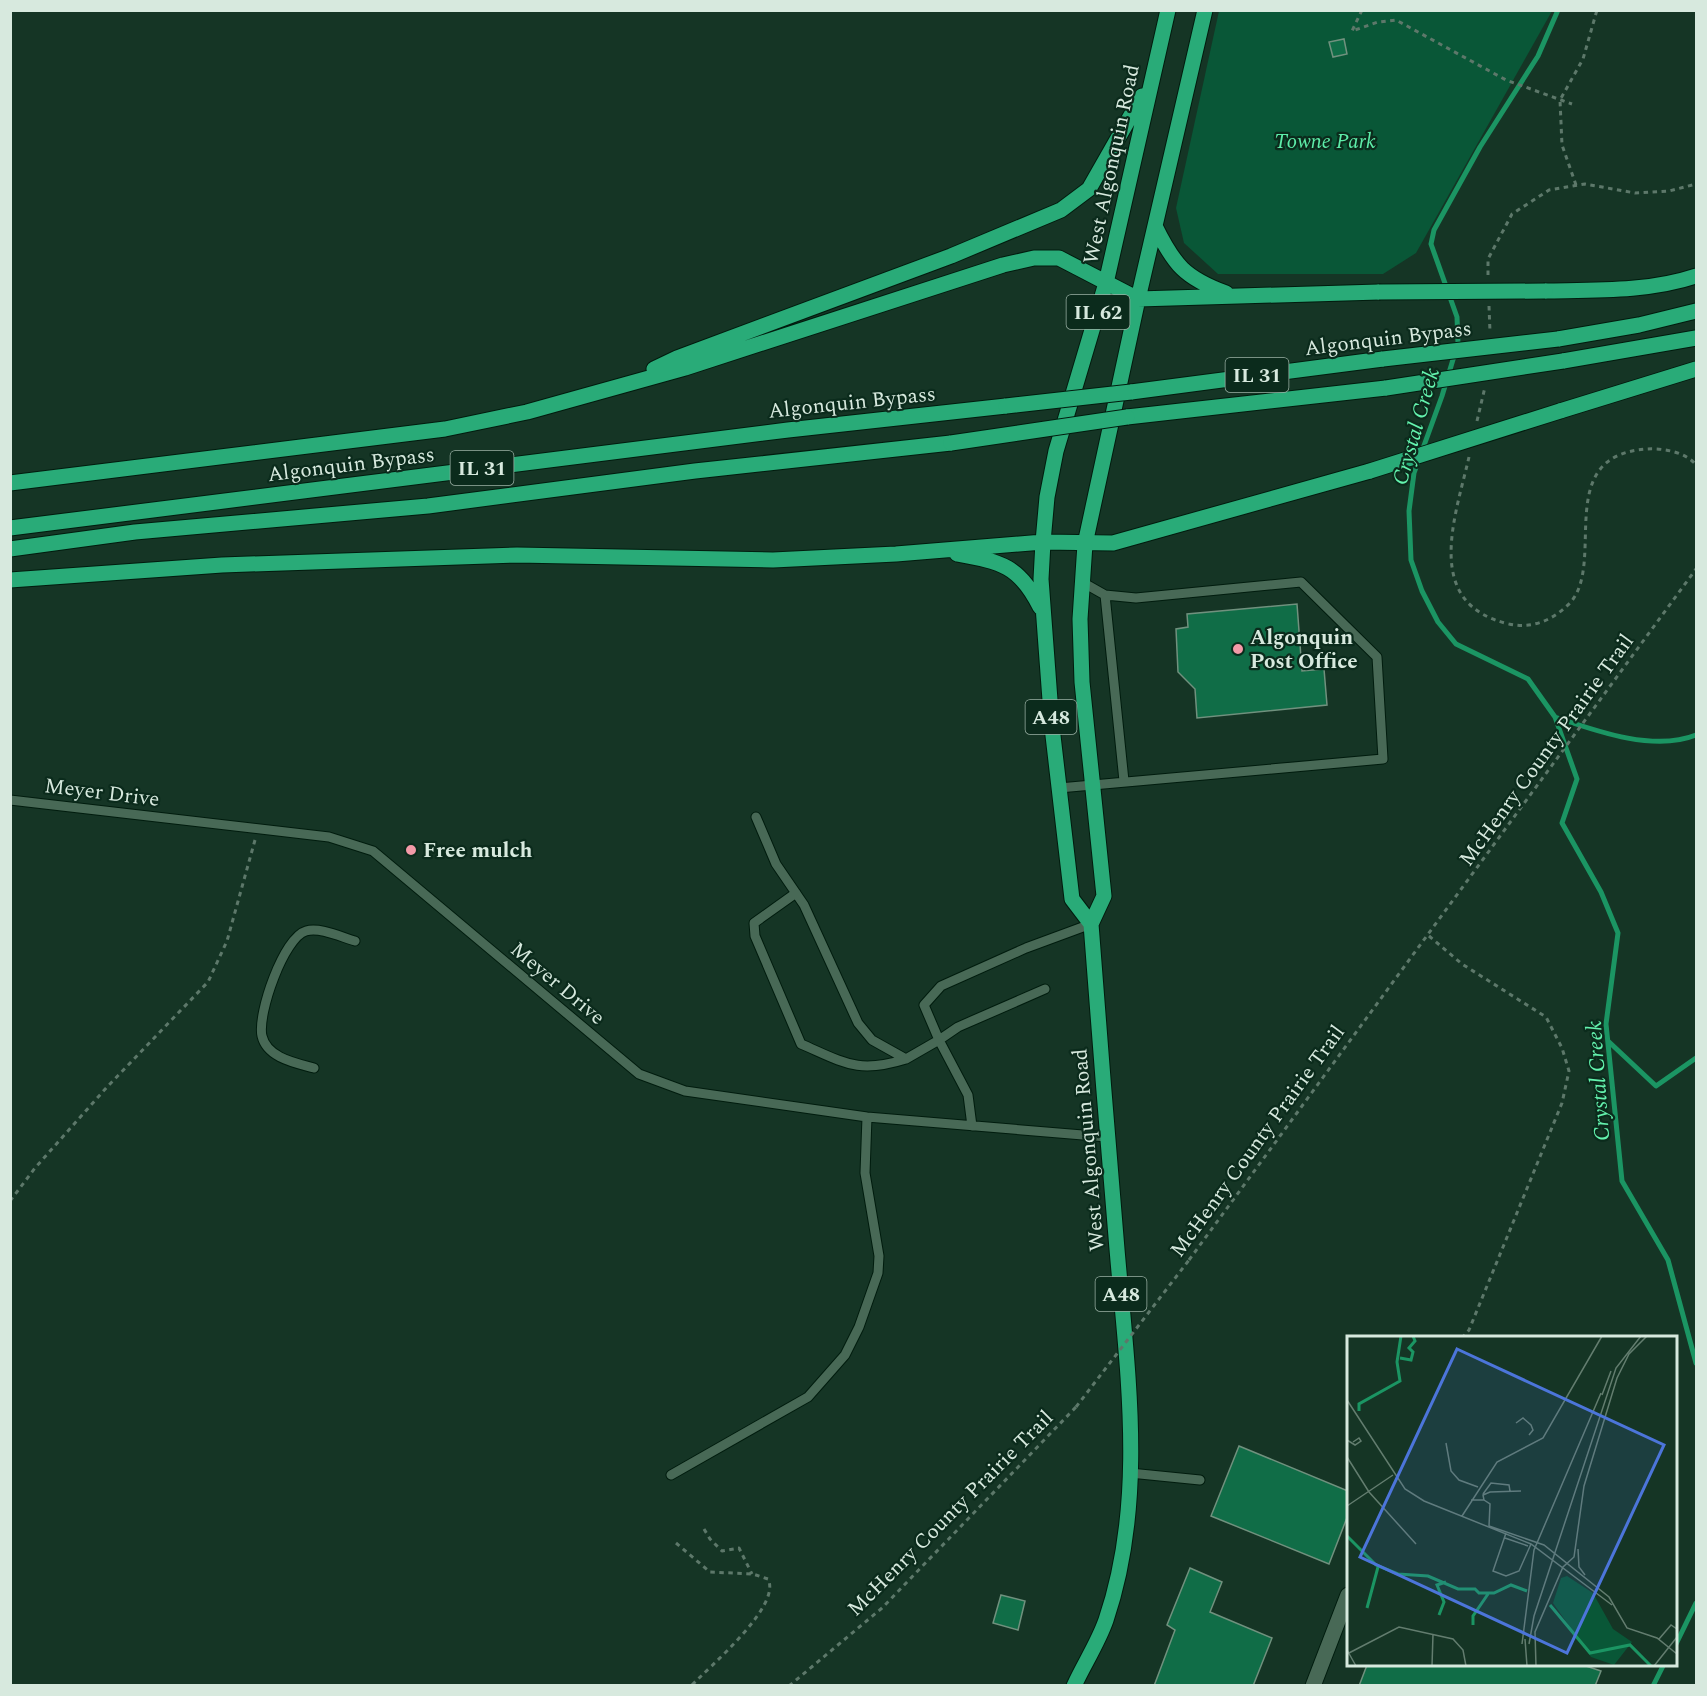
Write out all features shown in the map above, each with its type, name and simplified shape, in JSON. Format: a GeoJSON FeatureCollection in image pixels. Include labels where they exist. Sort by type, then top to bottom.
{"type":"FeatureCollection","features":[{"type":"Feature","properties":{"kind":"main road","name":"West Algonquin Road"},"geometry":{"type":"LineString","coordinates":[[1091,924],[1072,899],[1043,614],[1041,579],[1043,542],[1047,497],[1056,451],[1106,283],[1150,80],[1168,10]]}},
{"type":"Feature","properties":{"kind":"main road","name":"West Algonquin Road"},"geometry":{"type":"LineString","coordinates":[[1074,1686],[1106,1622],[1128,1511],[1132,1443],[1126,1335],[1107,1137],[1091,924],[1104,896],[1082,682],[1080,619],[1082,582],[1085,544],[1138,299],[1205,10]]}},
{"type":"Feature","properties":{"kind":"main road"},"geometry":{"type":"LineString","coordinates":[[626,383],[677,358],[951,256],[1062,210],[1089,189],[1150,80]]}},
{"type":"Feature","properties":{"kind":"main road"},"geometry":{"type":"LineString","coordinates":[[1155,226],[1175,261],[1196,282],[1234,296]]}},
{"type":"Feature","properties":{"kind":"main road"},"geometry":{"type":"LineString","coordinates":[[10,483],[445,429],[527,412],[685,368],[1034,258],[1059,258],[1138,299],[1379,292],[1620,290],[1666,284],[1696,276]]}},
{"type":"Feature","properties":{"kind":"main road","name":"Algonquin Bypass"},"geometry":{"type":"LineString","coordinates":[[10,528],[764,433],[1131,392],[1558,339],[1639,326],[1696,311]]}},
{"type":"Feature","properties":{"kind":"main road","name":"IL 31"},"geometry":{"type":"LineString","coordinates":[[10,549],[135,532],[428,506],[695,471],[951,443],[1127,417],[1386,388],[1696,338]]}},
{"type":"Feature","properties":{"kind":"main road"},"geometry":{"type":"LineString","coordinates":[[10,580],[222,565],[517,555],[773,560],[1043,542],[1113,543],[1370,471],[1696,369]]}},
{"type":"Feature","properties":{"kind":"main road"},"geometry":{"type":"LineString","coordinates":[[936,550],[988,560],[1017,573],[1029,586],[1043,614]]}},
{"type":"Feature","properties":{"kind":"street"},"geometry":{"type":"LineString","coordinates":[[1312,1686],[1347,1598]]}},
{"type":"Feature","properties":{"kind":"lane"},"geometry":{"type":"LineString","coordinates":[[1059,788],[1383,759],[1377,657],[1301,582],[1136,598],[1105,595],[1082,582]]}},
{"type":"Feature","properties":{"kind":"lane"},"geometry":{"type":"LineString","coordinates":[[1105,595],[1124,781]]}},
{"type":"Feature","properties":{"kind":"lane","name":"Meyer Drive"},"geometry":{"type":"LineString","coordinates":[[10,800],[329,837],[373,851],[639,1074],[685,1091],[867,1118],[1107,1137]]}},
{"type":"Feature","properties":{"kind":"lane"},"geometry":{"type":"LineString","coordinates":[[756,818],[776,864],[796,893],[858,1023],[872,1040],[906,1059]]}},
{"type":"Feature","properties":{"kind":"lane"},"geometry":{"type":"LineString","coordinates":[[796,893],[754,922],[755,936],[801,1044],[860,1068],[885,1066],[906,1059],[958,1027],[1045,989]]}},
{"type":"Feature","properties":{"kind":"lane"},"geometry":{"type":"LineString","coordinates":[[972,1126],[968,1095],[939,1040],[924,1005],[941,986],[1026,948],[1091,924]]}},
{"type":"Feature","properties":{"kind":"lane"},"geometry":{"type":"LineString","coordinates":[[314,1068],[285,1060],[271,1051],[262,1037],[261,1022],[279,962],[298,934],[309,930],[355,941]]}},
{"type":"Feature","properties":{"kind":"lane"},"geometry":{"type":"LineString","coordinates":[[671,1475],[808,1397],[845,1355],[859,1327],[878,1273],[879,1256],[866,1173],[867,1118]]}},
{"type":"Feature","properties":{"kind":"lane"},"geometry":{"type":"LineString","coordinates":[[1130,1473],[1200,1480]]}},
{"type":"Feature","properties":{"kind":"path"},"geometry":{"type":"LineString","coordinates":[[1362,10],[1352,31],[1378,22],[1396,20],[1506,80],[1572,104]]}},
{"type":"Feature","properties":{"kind":"path"},"geometry":{"type":"LineString","coordinates":[[1576,185],[1562,145],[1560,100],[1583,59],[1597,10]]}},
{"type":"Feature","properties":{"kind":"path","name":"McHenry County Prairie Trail"},"geometry":{"type":"LineString","coordinates":[[789,1686],[882,1608],[1076,1407],[1189,1260],[1696,569]]}},
{"type":"Feature","properties":{"kind":"path"},"geometry":{"type":"LineString","coordinates":[[10,1201],[35,1168],[106,1087],[208,982],[228,941],[258,830]]}},
{"type":"Feature","properties":{"kind":"path"},"geometry":{"type":"LineString","coordinates":[[1428,936],[1462,964],[1545,1017],[1562,1048],[1569,1071],[1562,1103],[1469,1330],[1464,1336]]}},
{"type":"Feature","properties":{"kind":"path"},"geometry":{"type":"LineString","coordinates":[[704,1529],[722,1551],[739,1548],[752,1574]]}},
{"type":"Feature","properties":{"kind":"path"},"geometry":{"type":"LineString","coordinates":[[676,1543],[710,1572],[752,1574],[768,1579],[770,1583],[766,1604],[756,1618],[691,1686]]}},
{"type":"Feature","properties":{"kind":"green space","name":"Towne Park"},"geometry":{"type":"Polygon","coordinates":[[[1219,11],[1552,11],[1416,253],[1383,274],[1218,274],[1184,243],[1176,208],[1219,11]]]}},
{"type":"Feature","properties":{"kind":"building"},"geometry":{"type":"Polygon","coordinates":[[[1344,39],[1347,54],[1333,57],[1329,42],[1344,39]]]}},
{"type":"Feature","properties":{"kind":"building","name":"Algonquin Post Office"},"geometry":{"type":"Polygon","coordinates":[[[1297,604],[1302,671],[1324,669],[1327,705],[1197,718],[1195,689],[1178,672],[1176,629],[1188,627],[1187,614],[1297,604]]]}},
{"type":"Feature","properties":{"kind":"building"},"geometry":{"type":"Polygon","coordinates":[[[1239,1446],[1347,1491],[1347,1518],[1329,1564],[1211,1516],[1239,1446]]]}},
{"type":"Feature","properties":{"kind":"building"},"geometry":{"type":"Polygon","coordinates":[[[1190,1568],[1222,1582],[1210,1612],[1272,1638],[1253,1686],[1154,1686],[1175,1630],[1167,1625],[1190,1568]]]}},
{"type":"Feature","properties":{"kind":"building"},"geometry":{"type":"Polygon","coordinates":[[[1001,1595],[1025,1601],[1018,1630],[993,1623],[1001,1595]]]}},
{"type":"Feature","properties":{"kind":"building"},"geometry":{"type":"Polygon","coordinates":[[[1367,1666],[1586,1666],[1601,1671],[1595,1686],[1359,1686],[1367,1666]]]}},
{"type":"Feature","properties":{"kind":"waterway","name":"Crystal Creek"},"geometry":{"type":"LineString","coordinates":[[1558,10],[1538,56],[1480,147],[1434,230],[1431,244],[1457,317],[1458,343],[1442,396],[1414,473],[1409,511],[1411,560],[1422,591],[1438,622],[1456,644],[1528,679],[1555,717],[1577,779],[1562,823],[1601,892],[1618,933],[1606,1024],[1622,1181],[1668,1260],[1696,1363]]}},
{"type":"Feature","properties":{"kind":"waterway"},"geometry":{"type":"LineString","coordinates":[[1555,717],[1625,738],[1662,741],[1680,740],[1696,735]]}},
{"type":"Feature","properties":{"kind":"waterway"},"geometry":{"type":"LineString","coordinates":[[1608,1041],[1656,1086],[1696,1058]]}},
{"type":"Feature","properties":{"kind":"waterway","name":"Crystal Creek"},"geometry":{"type":"LineString","coordinates":[[1677,1642],[1696,1603]]}},
{"type":"Feature","properties":{"kind":"waterway","name":"Crystal Creek"},"geometry":{"type":"LineString","coordinates":[[1653,1686],[1663,1666]]}},
{"type":"Feature","properties":{"kind":"place","name":"Algonquin Post Office"},"geometry":{"type":"Point","coordinates":[1238,649]}},
{"type":"Feature","properties":{"kind":"place","name":"Free mulch"},"geometry":{"type":"Point","coordinates":[411,850]}}]}
